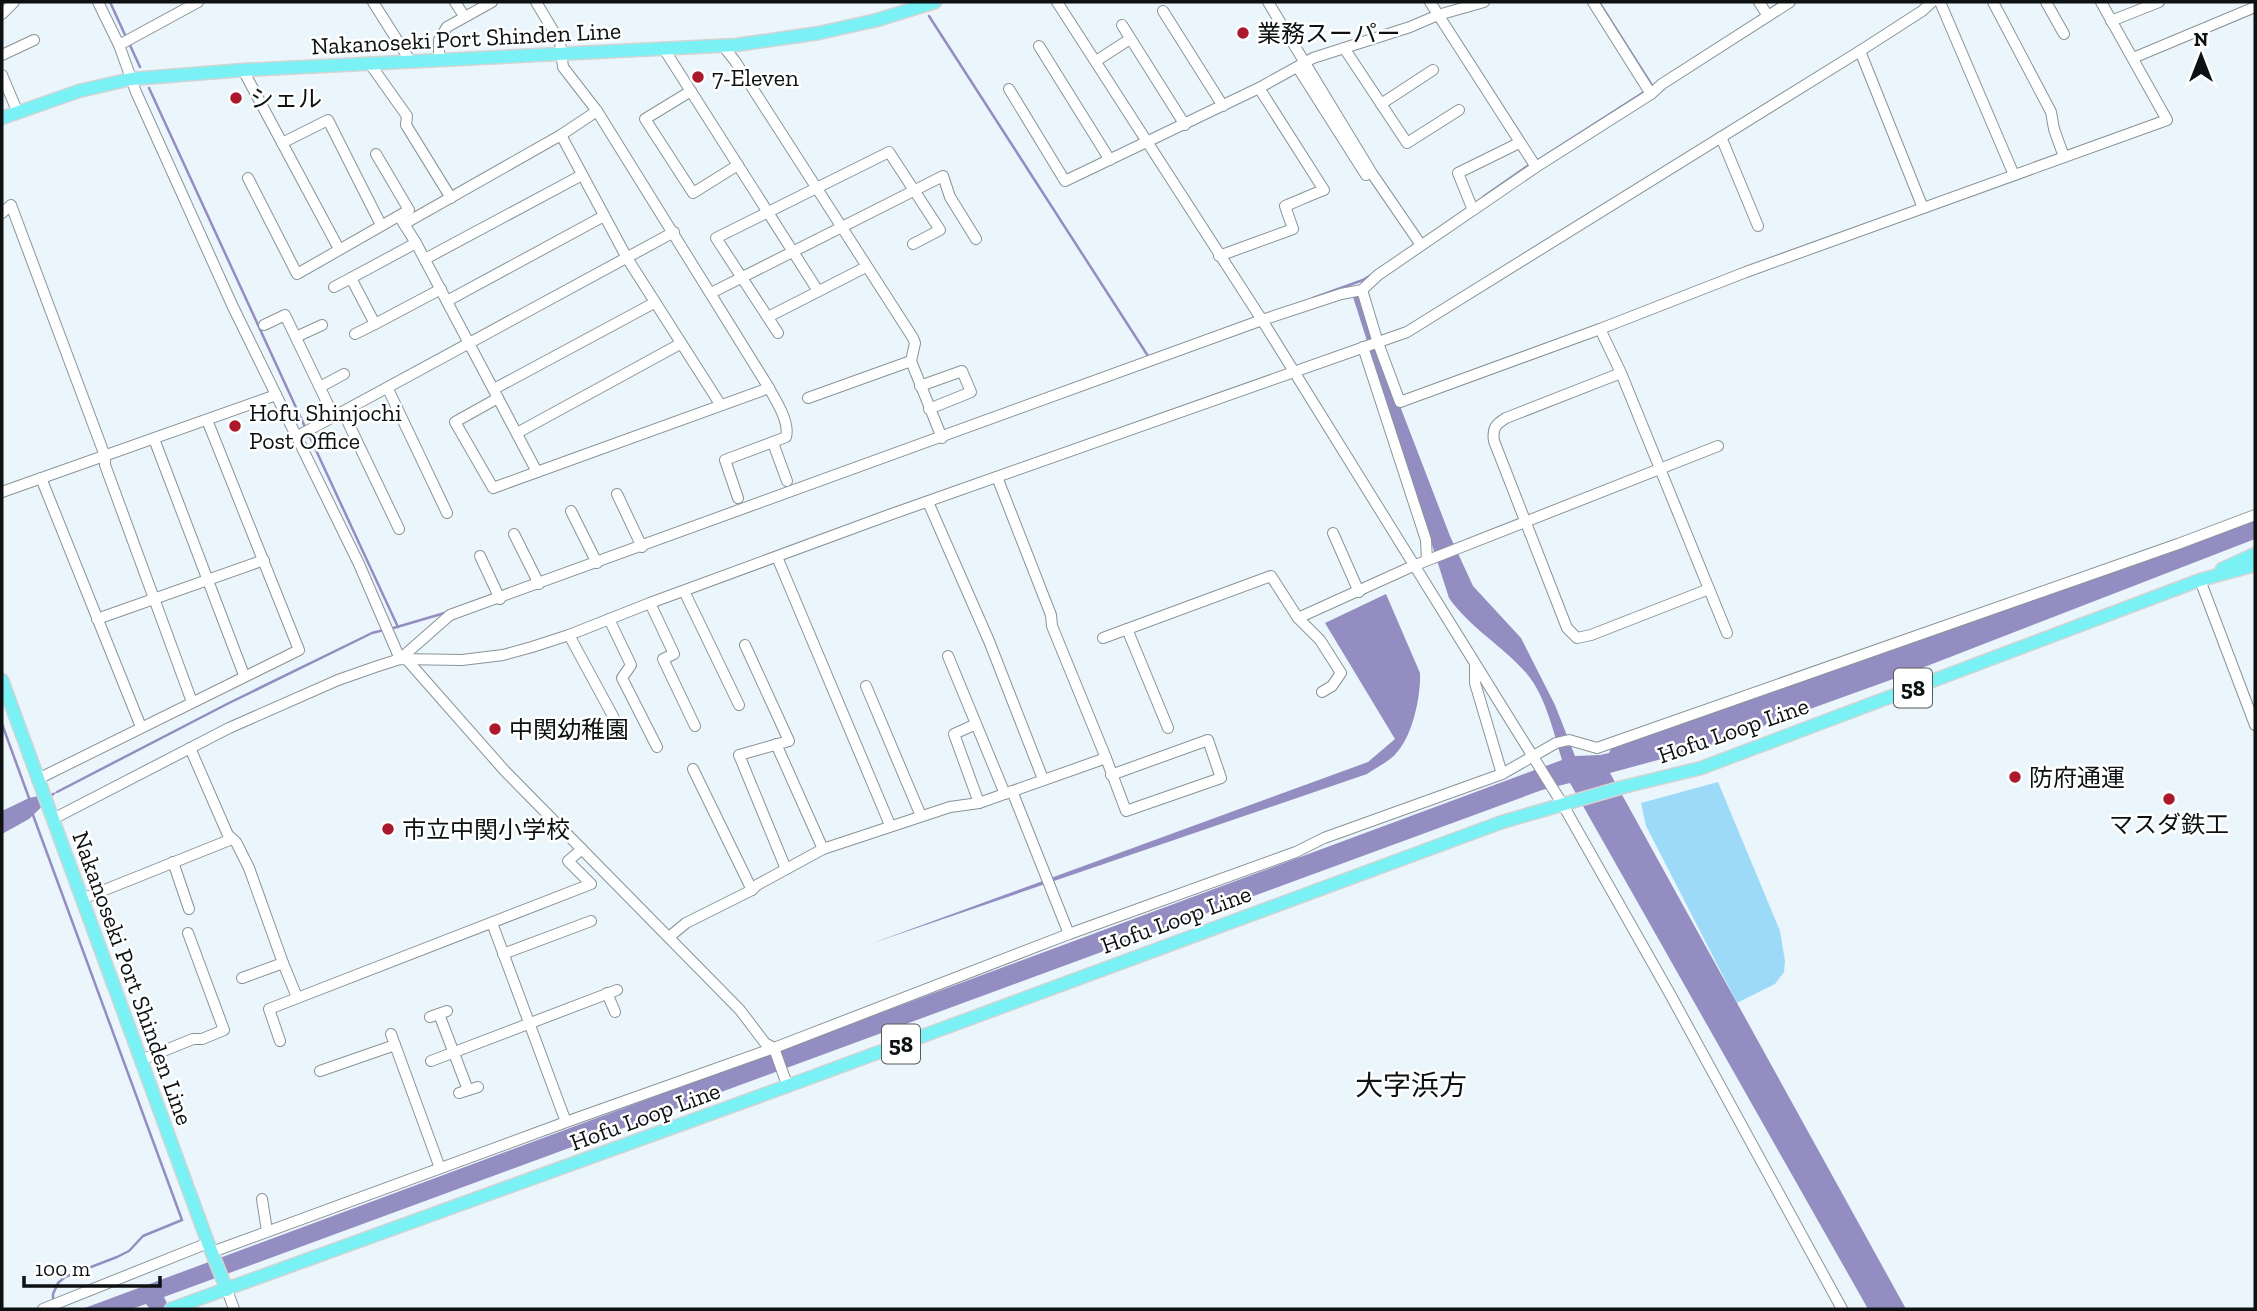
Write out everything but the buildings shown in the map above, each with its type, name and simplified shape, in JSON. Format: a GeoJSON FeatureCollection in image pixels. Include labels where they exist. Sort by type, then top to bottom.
{"type":"FeatureCollection","features":[{"type":"Feature","properties":{"kind":"main road","name":"Nakanoseki Port Shinden Line"},"geometry":{"type":"LineString","coordinates":[[2,118],[79,91],[131,79],[723,46],[819,33],[877,20],[929,3]]}},
{"type":"Feature","properties":{"kind":"main road","name":"Hofu Loop Line"},"geometry":{"type":"LineString","coordinates":[[173,1308],[1399,858],[1502,822],[1701,768],[2200,580],[2255,554]]}},
{"type":"Feature","properties":{"kind":"main road","name":"Hofu Loop Line"},"geometry":{"type":"LineString","coordinates":[[2200,580],[2255,565]]}},
{"type":"Feature","properties":{"kind":"main road","name":"Nakanoseki Port Shinden Line"},"geometry":{"type":"LineString","coordinates":[[2,680],[227,1290]]}},
{"type":"Feature","properties":{"kind":"street"},"geometry":{"type":"LineString","coordinates":[[2,14],[14,2]]}},
{"type":"Feature","properties":{"kind":"street"},"geometry":{"type":"LineString","coordinates":[[98,2],[233,307],[404,660],[503,770],[740,1010],[765,1043],[774,1048],[788,1082]]}},
{"type":"Feature","properties":{"kind":"street"},"geometry":{"type":"LineString","coordinates":[[119,45],[198,2]]}},
{"type":"Feature","properties":{"kind":"street"},"geometry":{"type":"LineString","coordinates":[[373,2],[411,62]]}},
{"type":"Feature","properties":{"kind":"street"},"geometry":{"type":"LineString","coordinates":[[455,2],[464,16]]}},
{"type":"Feature","properties":{"kind":"street"},"geometry":{"type":"LineString","coordinates":[[439,60],[439,40],[447,27],[492,2]]}},
{"type":"Feature","properties":{"kind":"street"},"geometry":{"type":"LineString","coordinates":[[536,2],[560,42],[563,67],[597,111],[674,232],[769,388],[788,430],[786,437],[725,460],[738,498]]}},
{"type":"Feature","properties":{"kind":"street"},"geometry":{"type":"LineString","coordinates":[[1057,2],[1262,320],[1563,805],[1842,1309]]}},
{"type":"Feature","properties":{"kind":"street"},"geometry":{"type":"LineString","coordinates":[[1268,2],[1366,175]]}},
{"type":"Feature","properties":{"kind":"street"},"geometry":{"type":"LineString","coordinates":[[1430,2],[1536,167]]}},
{"type":"Feature","properties":{"kind":"street"},"geometry":{"type":"LineString","coordinates":[[1009,89],[1065,181],[1185,125],[1313,58],[1484,2]]}},
{"type":"Feature","properties":{"kind":"street"},"geometry":{"type":"LineString","coordinates":[[1593,2],[1651,94]]}},
{"type":"Feature","properties":{"kind":"street"},"geometry":{"type":"LineString","coordinates":[[1759,2],[1768,16]]}},
{"type":"Feature","properties":{"kind":"street"},"geometry":{"type":"LineString","coordinates":[[404,660],[450,615],[942,439],[1262,320],[1341,294],[1362,290],[1378,275],[1536,167],[1790,2]]}},
{"type":"Feature","properties":{"kind":"street"},"geometry":{"type":"LineString","coordinates":[[53,819],[229,728],[338,680],[404,660],[462,660],[503,655],[569,635],[997,477],[1407,332],[1860,51],[1932,2]]}},
{"type":"Feature","properties":{"kind":"street"},"geometry":{"type":"LineString","coordinates":[[1940,2],[2014,174]]}},
{"type":"Feature","properties":{"kind":"street"},"geometry":{"type":"LineString","coordinates":[[1993,2],[2051,112],[2064,157]]}},
{"type":"Feature","properties":{"kind":"street"},"geometry":{"type":"LineString","coordinates":[[2046,2],[2064,34]]}},
{"type":"Feature","properties":{"kind":"street"},"geometry":{"type":"LineString","coordinates":[[1362,290],[1378,343],[1401,402],[1746,272],[2167,120],[2101,2]]}},
{"type":"Feature","properties":{"kind":"street"},"geometry":{"type":"LineString","coordinates":[[2112,21],[2159,2]]}},
{"type":"Feature","properties":{"kind":"street"},"geometry":{"type":"LineString","coordinates":[[2133,58],[2255,7]]}},
{"type":"Feature","properties":{"kind":"street"},"geometry":{"type":"LineString","coordinates":[[1163,11],[1223,106]]}},
{"type":"Feature","properties":{"kind":"street"},"geometry":{"type":"LineString","coordinates":[[1122,25],[1185,125]]}},
{"type":"Feature","properties":{"kind":"street"},"geometry":{"type":"LineString","coordinates":[[1096,61],[1130,39]]}},
{"type":"Feature","properties":{"kind":"street"},"geometry":{"type":"LineString","coordinates":[[2,55],[34,40]]}},
{"type":"Feature","properties":{"kind":"street"},"geometry":{"type":"LineString","coordinates":[[723,46],[913,338],[915,343],[911,361],[942,439]]}},
{"type":"Feature","properties":{"kind":"street"},"geometry":{"type":"LineString","coordinates":[[1039,46],[1111,160]]}},
{"type":"Feature","properties":{"kind":"street"},"geometry":{"type":"LineString","coordinates":[[1345,48],[1406,143],[1458,110]]}},
{"type":"Feature","properties":{"kind":"street"},"geometry":{"type":"LineString","coordinates":[[664,49],[818,291]]}},
{"type":"Feature","properties":{"kind":"street"},"geometry":{"type":"LineString","coordinates":[[1860,51],[1923,208]]}},
{"type":"Feature","properties":{"kind":"street"},"geometry":{"type":"LineString","coordinates":[[370,64],[407,117],[406,125],[451,198]]}},
{"type":"Feature","properties":{"kind":"street"},"geometry":{"type":"LineString","coordinates":[[1302,65],[1421,245]]}},
{"type":"Feature","properties":{"kind":"street"},"geometry":{"type":"LineString","coordinates":[[1381,104],[1433,70]]}},
{"type":"Feature","properties":{"kind":"street"},"geometry":{"type":"LineString","coordinates":[[243,71],[339,249]]}},
{"type":"Feature","properties":{"kind":"street"},"geometry":{"type":"LineString","coordinates":[[2,75],[18,113]]}},
{"type":"Feature","properties":{"kind":"street"},"geometry":{"type":"LineString","coordinates":[[1219,256],[1293,229],[1285,206],[1324,190],[1259,88]]}},
{"type":"Feature","properties":{"kind":"street"},"geometry":{"type":"LineString","coordinates":[[691,90],[645,119],[693,192],[738,165]]}},
{"type":"Feature","properties":{"kind":"street"},"geometry":{"type":"LineString","coordinates":[[248,178],[297,274],[381,225],[401,220],[451,198],[561,135],[597,111]]}},
{"type":"Feature","properties":{"kind":"street"},"geometry":{"type":"LineString","coordinates":[[282,143],[328,120],[381,225]]}},
{"type":"Feature","properties":{"kind":"street"},"geometry":{"type":"LineString","coordinates":[[561,135],[627,258],[720,404]]}},
{"type":"Feature","properties":{"kind":"street"},"geometry":{"type":"LineString","coordinates":[[1721,137],[1758,226]]}},
{"type":"Feature","properties":{"kind":"street"},"geometry":{"type":"LineString","coordinates":[[1473,210],[1458,173],[1519,143]]}},
{"type":"Feature","properties":{"kind":"street"},"geometry":{"type":"LineString","coordinates":[[778,333],[716,238],[888,152],[940,230],[913,244]]}},
{"type":"Feature","properties":{"kind":"street"},"geometry":{"type":"LineString","coordinates":[[376,154],[409,210],[401,220]]}},
{"type":"Feature","properties":{"kind":"street"},"geometry":{"type":"LineString","coordinates":[[425,259],[582,175]]}},
{"type":"Feature","properties":{"kind":"street"},"geometry":{"type":"LineString","coordinates":[[711,293],[943,176],[950,197],[976,239]]}},
{"type":"Feature","properties":{"kind":"street"},"geometry":{"type":"LineString","coordinates":[[2,213],[11,205],[105,456],[105,465],[192,702]]}},
{"type":"Feature","properties":{"kind":"street"},"geometry":{"type":"LineString","coordinates":[[447,301],[604,216]]}},
{"type":"Feature","properties":{"kind":"street"},"geometry":{"type":"LineString","coordinates":[[401,220],[425,259],[537,472]]}},
{"type":"Feature","properties":{"kind":"street"},"geometry":{"type":"LineString","coordinates":[[296,437],[674,232]]}},
{"type":"Feature","properties":{"kind":"street"},"geometry":{"type":"LineString","coordinates":[[334,287],[416,243]]}},
{"type":"Feature","properties":{"kind":"street"},"geometry":{"type":"LineString","coordinates":[[768,317],[866,267]]}},
{"type":"Feature","properties":{"kind":"street"},"geometry":{"type":"LineString","coordinates":[[351,278],[375,324]]}},
{"type":"Feature","properties":{"kind":"street"},"geometry":{"type":"LineString","coordinates":[[355,334],[440,289]]}},
{"type":"Feature","properties":{"kind":"street"},"geometry":{"type":"LineString","coordinates":[[654,303],[496,394],[455,422],[493,488],[769,388]]}},
{"type":"Feature","properties":{"kind":"street"},"geometry":{"type":"LineString","coordinates":[[264,325],[285,315],[320,387],[338,414],[399,528]]}},
{"type":"Feature","properties":{"kind":"street"},"geometry":{"type":"LineString","coordinates":[[296,337],[322,325]]}},
{"type":"Feature","properties":{"kind":"street"},"geometry":{"type":"LineString","coordinates":[[1600,329],[1621,373],[1727,633]]}},
{"type":"Feature","properties":{"kind":"street"},"geometry":{"type":"LineString","coordinates":[[517,433],[680,344]]}},
{"type":"Feature","properties":{"kind":"street"},"geometry":{"type":"LineString","coordinates":[[1364,347],[1430,559]]}},
{"type":"Feature","properties":{"kind":"street"},"geometry":{"type":"LineString","coordinates":[[808,398],[911,361]]}},
{"type":"Feature","properties":{"kind":"street"},"geometry":{"type":"LineString","coordinates":[[920,386],[962,371],[971,393],[929,409]]}},
{"type":"Feature","properties":{"kind":"street"},"geometry":{"type":"LineString","coordinates":[[1621,373],[1506,418],[1494,428],[1494,441],[1567,628],[1577,638],[1591,635],[1709,589]]}},
{"type":"Feature","properties":{"kind":"street"},"geometry":{"type":"LineString","coordinates":[[320,387],[344,374]]}},
{"type":"Feature","properties":{"kind":"street"},"geometry":{"type":"LineString","coordinates":[[388,388],[447,513]]}},
{"type":"Feature","properties":{"kind":"street"},"geometry":{"type":"LineString","coordinates":[[2,492],[276,395]]}},
{"type":"Feature","properties":{"kind":"street"},"geometry":{"type":"LineString","coordinates":[[39,780],[244,675],[299,650],[207,420]]}},
{"type":"Feature","properties":{"kind":"street"},"geometry":{"type":"LineString","coordinates":[[155,439],[244,675]]}},
{"type":"Feature","properties":{"kind":"street"},"geometry":{"type":"LineString","coordinates":[[773,443],[787,481]]}},
{"type":"Feature","properties":{"kind":"street"},"geometry":{"type":"LineString","coordinates":[[1298,618],[1430,559],[1718,446]]}},
{"type":"Feature","properties":{"kind":"street"},"geometry":{"type":"LineString","coordinates":[[997,477],[1051,615],[1052,626],[1111,775],[1126,811],[1221,778],[1208,740],[1111,775]]}},
{"type":"Feature","properties":{"kind":"street"},"geometry":{"type":"LineString","coordinates":[[41,478],[141,727]]}},
{"type":"Feature","properties":{"kind":"street"},"geometry":{"type":"LineString","coordinates":[[617,494],[642,547]]}},
{"type":"Feature","properties":{"kind":"street"},"geometry":{"type":"LineString","coordinates":[[928,502],[989,641],[1043,779]]}},
{"type":"Feature","properties":{"kind":"street"},"geometry":{"type":"LineString","coordinates":[[571,511],[597,563]]}},
{"type":"Feature","properties":{"kind":"street"},"geometry":{"type":"LineString","coordinates":[[43,1309],[774,1048],[1069,934],[1502,774],[1556,743],[1569,740],[1597,748],[2255,515]]}},
{"type":"Feature","properties":{"kind":"street"},"geometry":{"type":"LineString","coordinates":[[1333,533],[1359,592]]}},
{"type":"Feature","properties":{"kind":"street"},"geometry":{"type":"LineString","coordinates":[[513,534],[539,584]]}},
{"type":"Feature","properties":{"kind":"street"},"geometry":{"type":"LineString","coordinates":[[480,556],[500,598]]}},
{"type":"Feature","properties":{"kind":"street"},"geometry":{"type":"LineString","coordinates":[[778,557],[890,825]]}},
{"type":"Feature","properties":{"kind":"street"},"geometry":{"type":"LineString","coordinates":[[97,619],[264,560]]}},
{"type":"Feature","properties":{"kind":"street"},"geometry":{"type":"LineString","coordinates":[[1103,638],[1270,576],[1298,618],[1320,640],[1341,673],[1332,686],[1322,692]]}},
{"type":"Feature","properties":{"kind":"street"},"geometry":{"type":"LineString","coordinates":[[2200,580],[2255,725]]}},
{"type":"Feature","properties":{"kind":"street"},"geometry":{"type":"LineString","coordinates":[[684,591],[739,705]]}},
{"type":"Feature","properties":{"kind":"street"},"geometry":{"type":"LineString","coordinates":[[650,603],[674,654],[663,659],[695,726]]}},
{"type":"Feature","properties":{"kind":"street"},"geometry":{"type":"LineString","coordinates":[[609,619],[631,665],[622,678],[657,747]]}},
{"type":"Feature","properties":{"kind":"street"},"geometry":{"type":"LineString","coordinates":[[1127,629],[1167,728]]}},
{"type":"Feature","properties":{"kind":"street"},"geometry":{"type":"LineString","coordinates":[[569,635],[615,720]]}},
{"type":"Feature","properties":{"kind":"street"},"geometry":{"type":"LineString","coordinates":[[745,645],[789,741],[739,755],[786,869]]}},
{"type":"Feature","properties":{"kind":"street"},"geometry":{"type":"LineString","coordinates":[[948,656],[1069,934]]}},
{"type":"Feature","properties":{"kind":"street"},"geometry":{"type":"LineString","coordinates":[[1475,665],[1475,683],[1502,774]]}},
{"type":"Feature","properties":{"kind":"street"},"geometry":{"type":"LineString","coordinates":[[866,686],[921,816]]}},
{"type":"Feature","properties":{"kind":"street"},"geometry":{"type":"LineString","coordinates":[[976,724],[954,734],[979,803]]}},
{"type":"Feature","properties":{"kind":"street"},"geometry":{"type":"LineString","coordinates":[[776,744],[823,849]]}},
{"type":"Feature","properties":{"kind":"street"},"geometry":{"type":"LineString","coordinates":[[190,748],[228,835],[236,842],[249,869],[297,997]]}},
{"type":"Feature","properties":{"kind":"street"},"geometry":{"type":"LineString","coordinates":[[669,937],[685,923],[752,890],[823,849],[950,807],[979,803],[1105,758]]}},
{"type":"Feature","properties":{"kind":"street"},"geometry":{"type":"LineString","coordinates":[[693,769],[752,890]]}},
{"type":"Feature","properties":{"kind":"street"},"geometry":{"type":"LineString","coordinates":[[82,899],[232,839]]}},
{"type":"Feature","properties":{"kind":"street"},"geometry":{"type":"LineString","coordinates":[[280,1041],[269,1009],[591,884],[568,862],[582,849]]}},
{"type":"Feature","properties":{"kind":"street"},"geometry":{"type":"LineString","coordinates":[[173,862],[189,909]]}},
{"type":"Feature","properties":{"kind":"street"},"geometry":{"type":"LineString","coordinates":[[503,954],[591,921]]}},
{"type":"Feature","properties":{"kind":"street"},"geometry":{"type":"LineString","coordinates":[[492,923],[566,1122]]}},
{"type":"Feature","properties":{"kind":"street"},"geometry":{"type":"LineString","coordinates":[[141,1060],[224,1030],[188,933]]}},
{"type":"Feature","properties":{"kind":"street"},"geometry":{"type":"LineString","coordinates":[[242,978],[283,963]]}},
{"type":"Feature","properties":{"kind":"street"},"geometry":{"type":"LineString","coordinates":[[431,1061],[612,992],[615,1012]]}},
{"type":"Feature","properties":{"kind":"street"},"geometry":{"type":"LineString","coordinates":[[439,1014],[468,1090]]}},
{"type":"Feature","properties":{"kind":"street"},"geometry":{"type":"LineString","coordinates":[[391,1034],[440,1168]]}},
{"type":"Feature","properties":{"kind":"street"},"geometry":{"type":"LineString","coordinates":[[320,1071],[395,1045]]}},
{"type":"Feature","properties":{"kind":"street"},"geometry":{"type":"LineString","coordinates":[[262,1199],[267,1231]]}},
{"type":"Feature","properties":{"kind":"street"},"geometry":{"type":"LineString","coordinates":[[227,1290],[234,1309]]}},
{"type":"Feature","properties":{"kind":"shaded area"},"geometry":{"type":"Polygon","coordinates":[[[1361,293],[1400,406],[1450,536],[1473,586],[1521,638],[1555,705],[1575,756],[1609,753],[1612,747],[2255,515],[2255,539],[1896,678],[1702,748],[1610,773],[1906,1309],[1868,1309],[1570,783],[1542,790],[164,1297],[170,1309],[150,1309],[146,1304],[131,1309],[82,1309],[1562,760],[1539,692],[1527,674],[1467,619],[1449,598],[1353,297],[1361,293]]]}},
{"type":"Feature","properties":{"kind":"shaded area"},"geometry":{"type":"Polygon","coordinates":[[[1386,594],[1420,673],[1412,725],[1403,744],[1388,761],[1367,774],[870,944],[1368,762],[1395,739],[1325,623],[1386,594]]]}},
{"type":"Feature","properties":{"kind":"shaded area"},"geometry":{"type":"Polygon","coordinates":[[[1718,782],[1780,931],[1785,961],[1784,972],[1775,984],[1737,1003],[1646,826],[1641,803],[1718,782]]]}},
{"type":"Feature","properties":{"kind":"shaded area"},"geometry":{"type":"Polygon","coordinates":[[[57,792],[29,819],[2,834],[2,811],[29,798],[57,792]]]}},
{"type":"Feature","properties":{"kind":"waterway"},"geometry":{"type":"LineString","coordinates":[[110,2],[126,37]]}},
{"type":"Feature","properties":{"kind":"waterway"},"geometry":{"type":"LineString","coordinates":[[1599,2],[1653,87]]}},
{"type":"Feature","properties":{"kind":"waterway"},"geometry":{"type":"LineString","coordinates":[[1770,9],[1781,2]]}},
{"type":"Feature","properties":{"kind":"waterway"},"geometry":{"type":"LineString","coordinates":[[929,16],[1148,356]]}},
{"type":"Feature","properties":{"kind":"waterway"},"geometry":{"type":"LineString","coordinates":[[129,43],[140,67]]}},
{"type":"Feature","properties":{"kind":"waterway"},"geometry":{"type":"LineString","coordinates":[[149,88],[305,427]]}},
{"type":"Feature","properties":{"kind":"waterway"},"geometry":{"type":"LineString","coordinates":[[1535,162],[1644,92]]}},
{"type":"Feature","properties":{"kind":"waterway"},"geometry":{"type":"LineString","coordinates":[[1483,197],[1529,165]]}},
{"type":"Feature","properties":{"kind":"waterway"},"geometry":{"type":"LineString","coordinates":[[1313,298],[1363,280],[1374,273]]}},
{"type":"Feature","properties":{"kind":"waterway"},"geometry":{"type":"LineString","coordinates":[[308,433],[398,627]]}},
{"type":"Feature","properties":{"kind":"waterway"},"geometry":{"type":"LineString","coordinates":[[390,629],[448,612]]}},
{"type":"Feature","properties":{"kind":"waterway"},"geometry":{"type":"LineString","coordinates":[[57,792],[229,703],[372,633],[384,630]]}},
{"type":"Feature","properties":{"kind":"waterway"},"geometry":{"type":"LineString","coordinates":[[2,724],[29,798]]}},
{"type":"Feature","properties":{"kind":"waterway"},"geometry":{"type":"LineString","coordinates":[[33,815],[182,1220],[143,1236],[129,1251],[117,1257],[65,1277],[58,1283],[53,1301]]}},
{"type":"Feature","properties":{"kind":"place","name":"業務スーパー"},"geometry":{"type":"Point","coordinates":[1243,33]}},
{"type":"Feature","properties":{"kind":"place","name":"7-Eleven"},"geometry":{"type":"Point","coordinates":[698,77]}},
{"type":"Feature","properties":{"kind":"place","name":"シェル"},"geometry":{"type":"Point","coordinates":[236,98]}},
{"type":"Feature","properties":{"kind":"place","name":"Hofu Shinjochi Post Office"},"geometry":{"type":"Point","coordinates":[235,426]}},
{"type":"Feature","properties":{"kind":"place","name":"中関幼稚園"},"geometry":{"type":"Point","coordinates":[495,729]}},
{"type":"Feature","properties":{"kind":"place","name":"防府通運"},"geometry":{"type":"Point","coordinates":[2015,777]}},
{"type":"Feature","properties":{"kind":"place","name":"マスダ鉄工"},"geometry":{"type":"Point","coordinates":[2169,799]}},
{"type":"Feature","properties":{"kind":"place","name":"市立中関小学校"},"geometry":{"type":"Point","coordinates":[388,829]}},
{"type":"Feature","properties":{"kind":"district","name":"大字浜方"},"geometry":{"type":"Point","coordinates":[1411,1085]}}]}
